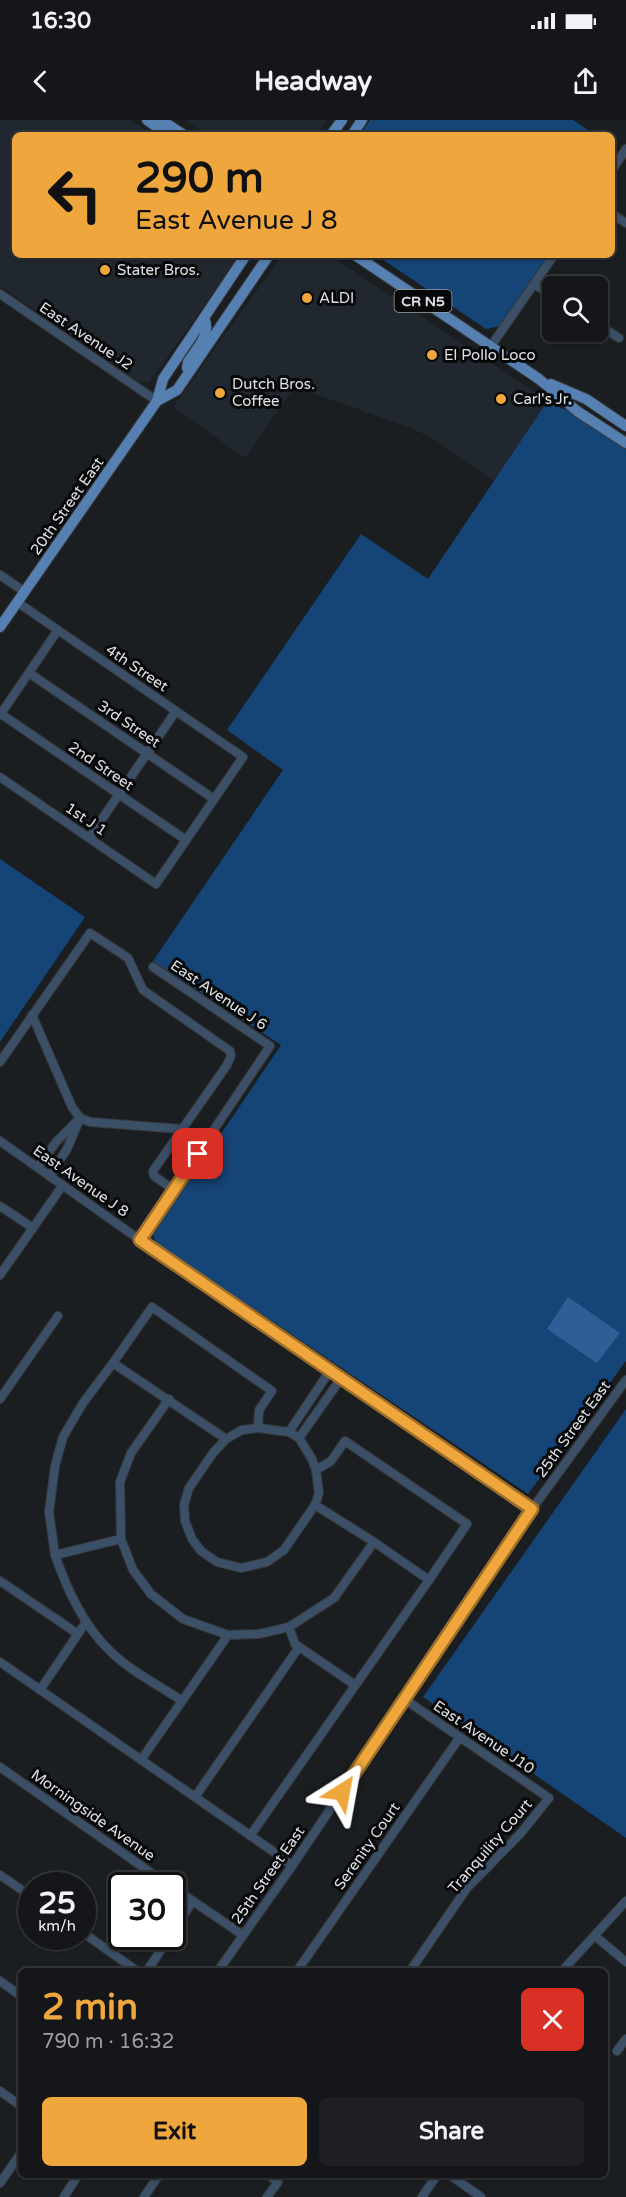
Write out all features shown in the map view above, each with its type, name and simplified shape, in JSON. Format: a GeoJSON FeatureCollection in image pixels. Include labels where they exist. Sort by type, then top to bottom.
{"type":"FeatureCollection","features":[{"type":"Feature","properties":{"kind":"main road"},"geometry":{"type":"LineString","coordinates":[[147,120],[165,132]]}},
{"type":"Feature","properties":{"kind":"main road"},"geometry":{"type":"LineString","coordinates":[[161,120],[179,132]]}},
{"type":"Feature","properties":{"kind":"main road"},"geometry":{"type":"LineString","coordinates":[[171,120],[189,132]]}},
{"type":"Feature","properties":{"kind":"main road","name":"20th Street East"},"geometry":{"type":"LineString","coordinates":[[0,627],[157,401],[163,379],[244,258]]}},
{"type":"Feature","properties":{"kind":"main road","name":"20th Street East"},"geometry":{"type":"LineString","coordinates":[[157,401],[177,390],[267,258]]}},
{"type":"Feature","properties":{"kind":"main road","name":"CR N5"},"geometry":{"type":"LineString","coordinates":[[359,258],[539,379],[586,399],[626,426]]}},
{"type":"Feature","properties":{"kind":"main road"},"geometry":{"type":"LineString","coordinates":[[188,374],[188,362],[207,331],[208,325],[204,318]]}},
{"type":"Feature","properties":{"kind":"main road"},"geometry":{"type":"LineString","coordinates":[[539,379],[577,411],[626,443]]}},
{"type":"Feature","properties":{"kind":"street"},"geometry":{"type":"LineString","coordinates":[[615,166],[626,149]]}},
{"type":"Feature","properties":{"kind":"street"},"geometry":{"type":"LineString","coordinates":[[491,346],[552,258]]}},
{"type":"Feature","properties":{"kind":"street"},"geometry":{"type":"LineString","coordinates":[[534,284],[542,289]]}},
{"type":"Feature","properties":{"kind":"street","name":"East Avenue J2"},"geometry":{"type":"LineString","coordinates":[[0,294],[157,401]]}},
{"type":"Feature","properties":{"kind":"street"},"geometry":{"type":"LineString","coordinates":[[608,331],[619,338]]}},
{"type":"Feature","properties":{"kind":"street"},"geometry":{"type":"LineString","coordinates":[[0,575],[25,592]]}},
{"type":"Feature","properties":{"kind":"street","name":"4th Street"},"geometry":{"type":"LineString","coordinates":[[17,602],[243,757],[214,799]]}},
{"type":"Feature","properties":{"kind":"street"},"geometry":{"type":"LineString","coordinates":[[1,715],[58,630]]}},
{"type":"Feature","properties":{"kind":"street","name":"3rd Street"},"geometry":{"type":"LineString","coordinates":[[29,673],[214,799]]}},
{"type":"Feature","properties":{"kind":"street"},"geometry":{"type":"LineString","coordinates":[[89,838],[176,711]]}},
{"type":"Feature","properties":{"kind":"street","name":"2nd Street"},"geometry":{"type":"LineString","coordinates":[[1,715],[186,840]]}},
{"type":"Feature","properties":{"kind":"street","name":"1st J 1"},"geometry":{"type":"LineString","coordinates":[[0,777],[156,884],[186,840]]}},
{"type":"Feature","properties":{"kind":"street"},"geometry":{"type":"LineString","coordinates":[[186,840],[214,799]]}},
{"type":"Feature","properties":{"kind":"street"},"geometry":{"type":"LineString","coordinates":[[0,1062],[90,933],[128,958],[143,990],[230,1051],[231,1056],[227,1065],[153,1172],[154,1176],[174,1190],[140,1240]]}},
{"type":"Feature","properties":{"kind":"street","name":"East Avenue J 6"},"geometry":{"type":"LineString","coordinates":[[153,967],[270,1046],[174,1190]]}},
{"type":"Feature","properties":{"kind":"street"},"geometry":{"type":"LineString","coordinates":[[32,1015],[72,1107],[80,1118],[90,1122],[181,1129]]}},
{"type":"Feature","properties":{"kind":"street"},"geometry":{"type":"LineString","coordinates":[[38,1167],[56,1142],[80,1118]]}},
{"type":"Feature","properties":{"kind":"street"},"geometry":{"type":"LineString","coordinates":[[50,1175],[67,1149],[80,1118]]}},
{"type":"Feature","properties":{"kind":"street","name":"East Avenue J 8"},"geometry":{"type":"LineString","coordinates":[[0,1141],[532,1509]]}},
{"type":"Feature","properties":{"kind":"street"},"geometry":{"type":"LineString","coordinates":[[0,1275],[63,1185]]}},
{"type":"Feature","properties":{"kind":"street"},"geometry":{"type":"LineString","coordinates":[[0,1206],[33,1228]]}},
{"type":"Feature","properties":{"kind":"street"},"geometry":{"type":"LineString","coordinates":[[182,1701],[110,1651],[86,1622],[65,1583],[55,1555],[49,1512],[55,1467],[63,1437],[83,1403],[152,1307],[272,1391],[259,1410],[258,1428]]}},
{"type":"Feature","properties":{"kind":"street"},"geometry":{"type":"LineString","coordinates":[[0,1399],[58,1316]]}},
{"type":"Feature","properties":{"kind":"street"},"geometry":{"type":"LineString","coordinates":[[113,1363],[226,1439]]}},
{"type":"Feature","properties":{"kind":"street"},"geometry":{"type":"LineString","coordinates":[[289,1431],[331,1370]]}},
{"type":"Feature","properties":{"kind":"street"},"geometry":{"type":"LineString","coordinates":[[299,1438],[342,1377]]}},
{"type":"Feature","properties":{"kind":"street","name":"25th Street East"},"geometry":{"type":"LineString","coordinates":[[220,1968],[292,1866],[532,1509],[626,1380]]}},
{"type":"Feature","properties":{"kind":"street"},"geometry":{"type":"LineString","coordinates":[[169,1399],[131,1453],[120,1482],[121,1539],[133,1570],[151,1594],[183,1619],[228,1635],[259,1634],[289,1627],[334,1598],[374,1542]]}},
{"type":"Feature","properties":{"kind":"street"},"geometry":{"type":"LineString","coordinates":[[258,1428],[289,1431],[299,1438],[312,1459],[319,1493],[315,1505],[284,1550],[267,1562],[241,1568],[217,1562],[201,1551],[192,1539],[185,1521],[184,1505],[189,1488],[213,1453],[226,1439],[242,1430],[258,1428]]}},
{"type":"Feature","properties":{"kind":"street"},"geometry":{"type":"LineString","coordinates":[[250,1836],[467,1524],[345,1441],[331,1461],[316,1470]]}},
{"type":"Feature","properties":{"kind":"street"},"geometry":{"type":"LineString","coordinates":[[315,1505],[429,1580]]}},
{"type":"Feature","properties":{"kind":"street"},"geometry":{"type":"LineString","coordinates":[[55,1555],[121,1539]]}},
{"type":"Feature","properties":{"kind":"street"},"geometry":{"type":"LineString","coordinates":[[0,1581],[78,1634]]}},
{"type":"Feature","properties":{"kind":"street"},"geometry":{"type":"LineString","coordinates":[[40,1690],[86,1622]]}},
{"type":"Feature","properties":{"kind":"street"},"geometry":{"type":"LineString","coordinates":[[289,1627],[295,1644],[355,1685]]}},
{"type":"Feature","properties":{"kind":"street"},"geometry":{"type":"LineString","coordinates":[[141,1760],[228,1635]]}},
{"type":"Feature","properties":{"kind":"street"},"geometry":{"type":"LineString","coordinates":[[195,1797],[299,1647]]}},
{"type":"Feature","properties":{"kind":"street"},"geometry":{"type":"LineString","coordinates":[[0,1662],[292,1866]]}},
{"type":"Feature","properties":{"kind":"street","name":"East Avenue J10"},"geometry":{"type":"LineString","coordinates":[[405,1699],[549,1798]]}},
{"type":"Feature","properties":{"kind":"street","name":"Serenity Court"},"geometry":{"type":"LineString","coordinates":[[299,1968],[460,1737]]}},
{"type":"Feature","properties":{"kind":"street","name":"Morningside Avenue"},"geometry":{"type":"LineString","coordinates":[[2,1772],[150,1872]]}},
{"type":"Feature","properties":{"kind":"street","name":"Tranquility Court"},"geometry":{"type":"LineString","coordinates":[[412,1968],[467,1888],[521,1833],[549,1798]]}},
{"type":"Feature","properties":{"kind":"street"},"geometry":{"type":"LineString","coordinates":[[0,1875],[18,1887]]}},
{"type":"Feature","properties":{"kind":"street","name":"Morningside Avenue"},"geometry":{"type":"LineString","coordinates":[[186,1896],[243,1935]]}},
{"type":"Feature","properties":{"kind":"street"},"geometry":{"type":"LineString","coordinates":[[186,1911],[193,1901]]}},
{"type":"Feature","properties":{"kind":"street"},"geometry":{"type":"LineString","coordinates":[[565,1968],[626,1901]]}},
{"type":"Feature","properties":{"kind":"street"},"geometry":{"type":"LineString","coordinates":[[595,1936],[626,1962]]}},
{"type":"Feature","properties":{"kind":"street"},"geometry":{"type":"LineString","coordinates":[[96,1942],[133,1968]]}},
{"type":"Feature","properties":{"kind":"street"},"geometry":{"type":"LineString","coordinates":[[149,1968],[161,1950]]}},
{"type":"Feature","properties":{"kind":"street"},"geometry":{"type":"LineString","coordinates":[[0,1981],[18,1994]]}},
{"type":"Feature","properties":{"kind":"street"},"geometry":{"type":"LineString","coordinates":[[617,2051],[626,2039]]}},
{"type":"Feature","properties":{"kind":"street"},"geometry":{"type":"LineString","coordinates":[[0,2091],[18,2104]]}},
{"type":"Feature","properties":{"kind":"street"},"geometry":{"type":"LineString","coordinates":[[0,2182],[18,2157]]}},
{"type":"Feature","properties":{"kind":"street"},"geometry":{"type":"LineString","coordinates":[[64,2197],[76,2178]]}},
{"type":"Feature","properties":{"kind":"street"},"geometry":{"type":"LineString","coordinates":[[144,2197],[157,2178]]}},
{"type":"Feature","properties":{"kind":"street"},"geometry":{"type":"LineString","coordinates":[[267,2197],[278,2182],[272,2178]]}},
{"type":"Feature","properties":{"kind":"street"},"geometry":{"type":"LineString","coordinates":[[422,2197],[435,2178]]}},
{"type":"Feature","properties":{"kind":"street"},"geometry":{"type":"LineString","coordinates":[[454,2178],[481,2197]]}},
{"type":"Feature","properties":{"kind":"shaded area"},"geometry":{"type":"Polygon","coordinates":[[[0,120],[131,120],[149,132],[12,132],[12,258],[238,258],[149,383],[138,381],[0,286],[0,120]]]}},
{"type":"Feature","properties":{"kind":"shaded area"},"geometry":{"type":"Polygon","coordinates":[[[186,120],[327,120],[319,132],[204,132],[186,120]]]}},
{"type":"Feature","properties":{"kind":"shaded area"},"geometry":{"type":"Polygon","coordinates":[[[370,120],[573,120],[591,132],[362,132],[370,120]]]}},
{"type":"Feature","properties":{"kind":"shaded area"},"geometry":{"type":"Polygon","coordinates":[[[280,258],[334,258],[548,401],[496,482],[432,438],[297,386],[245,458],[173,407],[280,258]]]}},
{"type":"Feature","properties":{"kind":"shaded area"},"geometry":{"type":"Polygon","coordinates":[[[380,258],[546,258],[500,326],[486,329],[380,258]]]}},
{"type":"Feature","properties":{"kind":"shaded area"},"geometry":{"type":"Polygon","coordinates":[[[547,402],[581,416],[626,447],[626,1361],[528,1494],[156,1243],[153,1235],[281,1045],[153,961],[283,770],[227,730],[361,534],[428,579],[547,402]]]}},
{"type":"Feature","properties":{"kind":"shaded area"},"geometry":{"type":"Polygon","coordinates":[[[0,859],[85,917],[0,1042],[0,859]]]}},
{"type":"Feature","properties":{"kind":"shaded area"},"geometry":{"type":"Polygon","coordinates":[[[568,1297],[620,1333],[597,1363],[547,1329],[568,1297]]]}},
{"type":"Feature","properties":{"kind":"shaded area"},"geometry":{"type":"Polygon","coordinates":[[[626,1409],[626,1838],[423,1697],[626,1409]]]}},
{"type":"Feature","properties":{"kind":"place","name":"Stater Bros."},"geometry":{"type":"Point","coordinates":[105,270]}},
{"type":"Feature","properties":{"kind":"place","name":"ALDI"},"geometry":{"type":"Point","coordinates":[307,298]}},
{"type":"Feature","properties":{"kind":"place","name":"El Pollo Loco"},"geometry":{"type":"Point","coordinates":[432,355]}},
{"type":"Feature","properties":{"kind":"place","name":"Dutch Bros. Coffee"},"geometry":{"type":"Point","coordinates":[220,393]}},
{"type":"Feature","properties":{"kind":"place","name":"Carl's Jr."},"geometry":{"type":"Point","coordinates":[501,399]}},
{"type":"Feature","properties":{"kind":"route"},"geometry":{"type":"LineString","coordinates":[[198,1154],[140,1240],[532,1509],[342,1792]]}}]}
